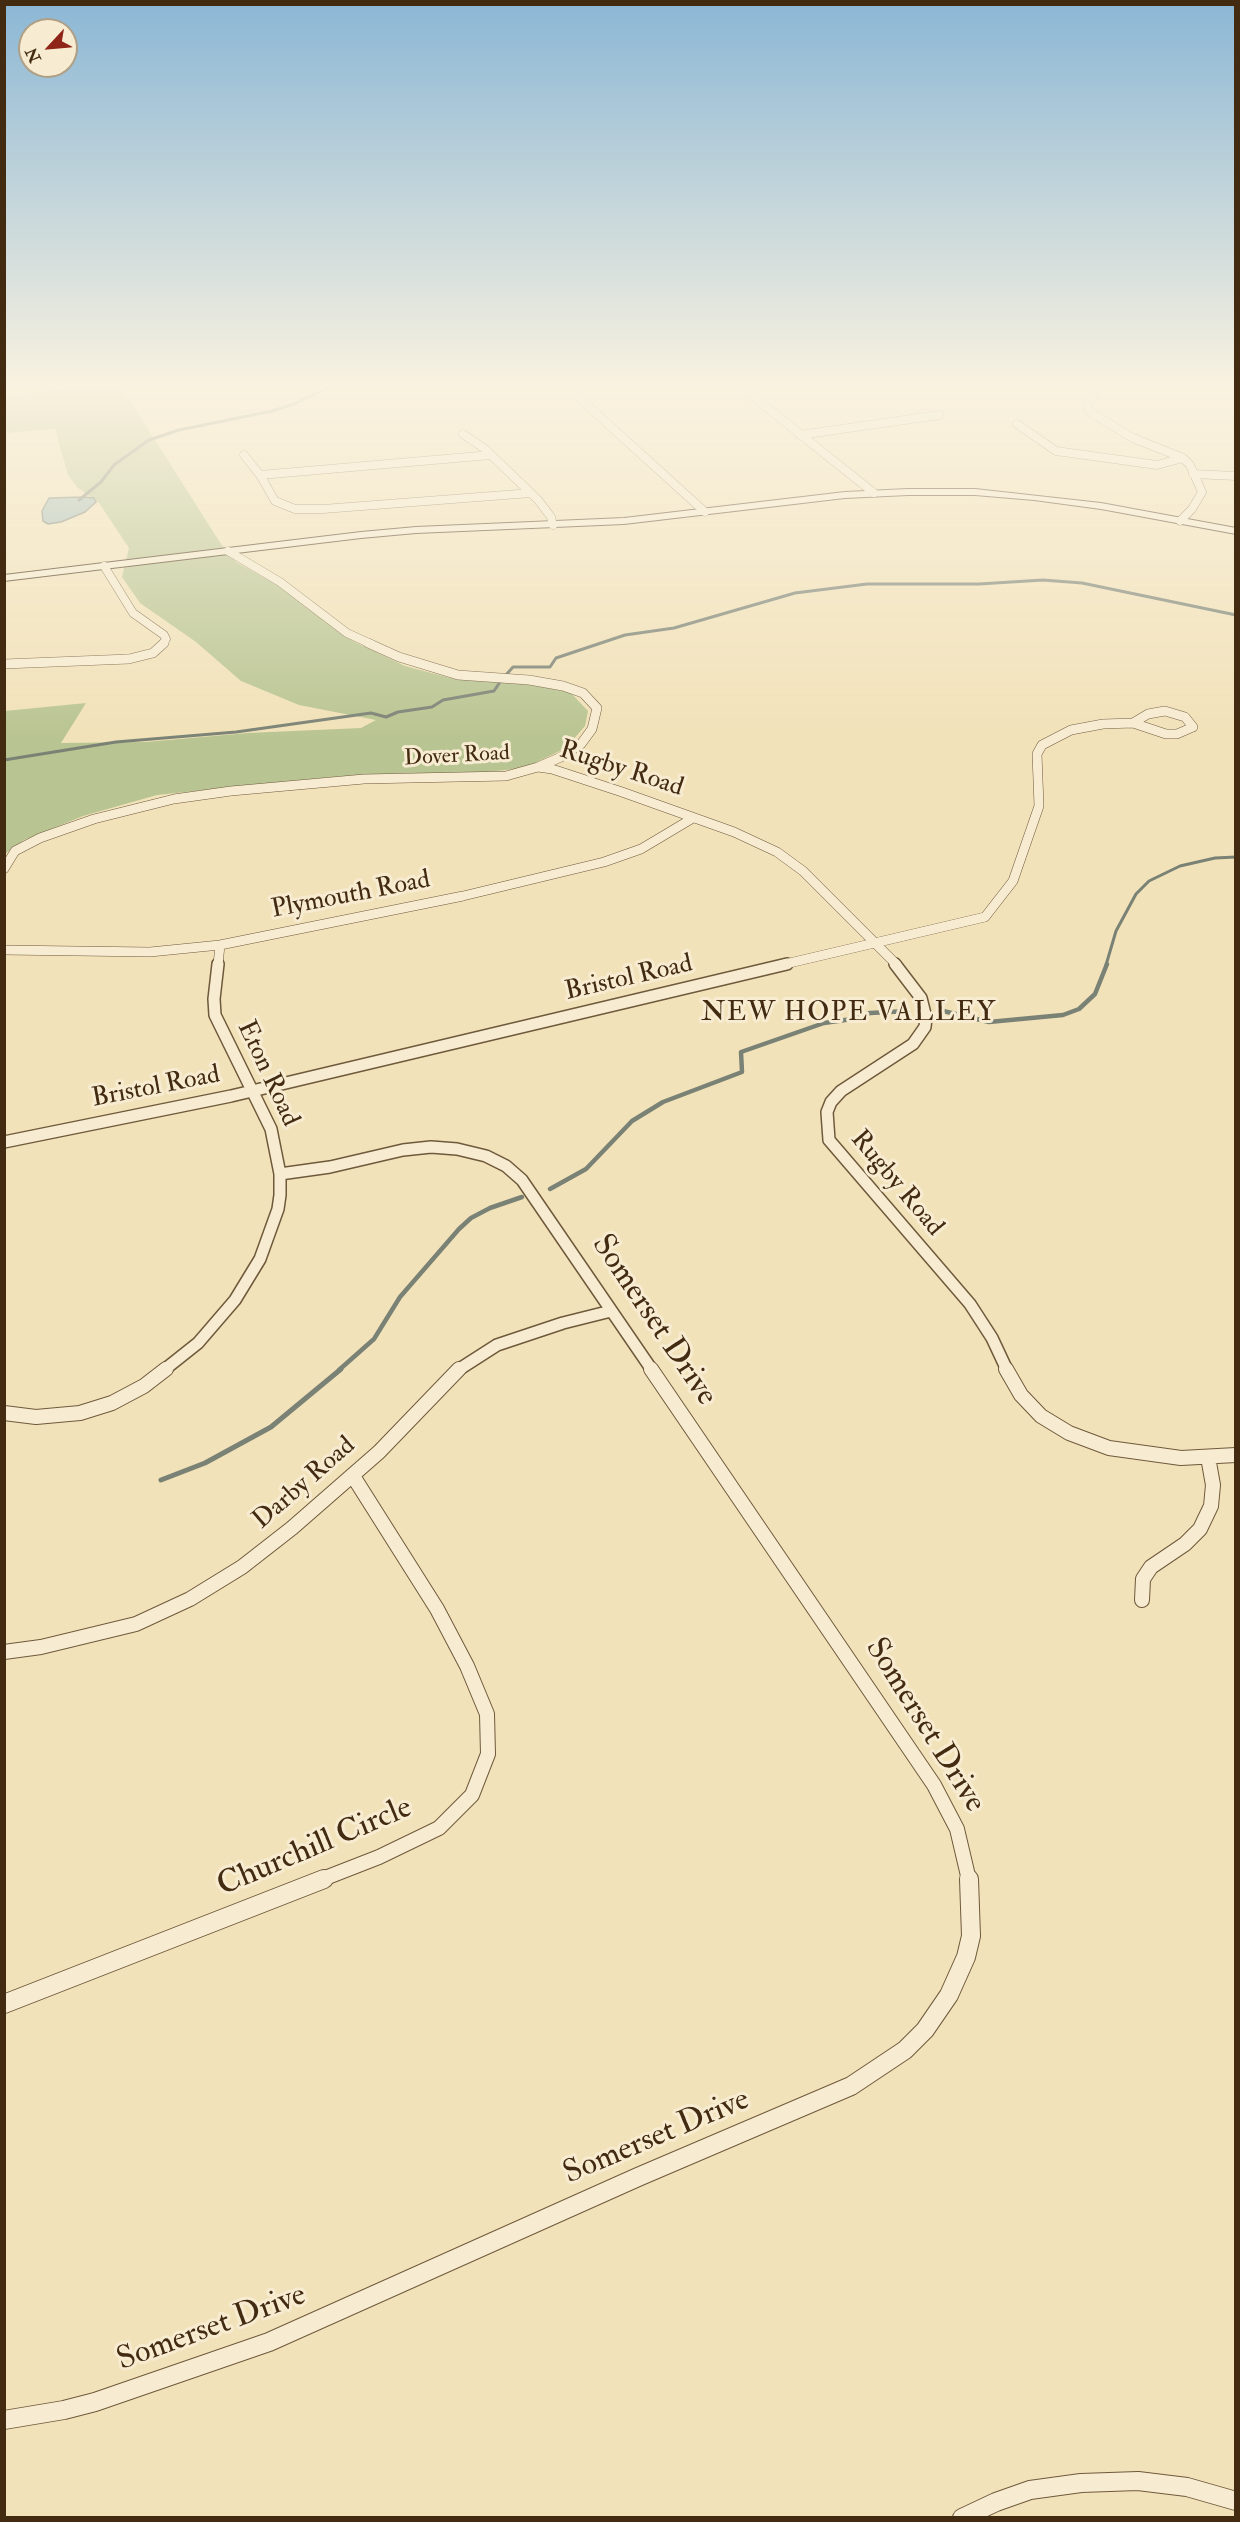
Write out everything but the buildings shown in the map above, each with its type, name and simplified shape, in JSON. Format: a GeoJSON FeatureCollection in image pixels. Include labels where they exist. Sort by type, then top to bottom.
{"type":"FeatureCollection","features":[{"type":"Feature","properties":{"kind":"main road"},"geometry":{"type":"LineString","coordinates":[[4,578],[397,532],[624,521],[761,506]]}},
{"type":"Feature","properties":{"kind":"main road"},"geometry":{"type":"LineString","coordinates":[[1099,506],[1236,531]]}},
{"type":"Feature","properties":{"kind":"street"},"geometry":{"type":"LineString","coordinates":[[285,506],[307,510],[364,506]]}},
{"type":"Feature","properties":{"kind":"street"},"geometry":{"type":"LineString","coordinates":[[542,506],[553,525]]}},
{"type":"Feature","properties":{"kind":"street"},"geometry":{"type":"LineString","coordinates":[[698,506],[705,512]]}},
{"type":"Feature","properties":{"kind":"street"},"geometry":{"type":"LineString","coordinates":[[1180,521],[1194,506]]}},
{"type":"Feature","properties":{"kind":"street","name":"Dover Road"},"geometry":{"type":"LineString","coordinates":[[4,869],[15,851],[40,838],[114,813],[187,796],[371,779],[486,778],[538,767],[572,751],[588,738],[597,708],[583,693],[563,686],[529,680],[458,675],[399,657],[347,633],[280,582],[228,551]]}},
{"type":"Feature","properties":{"kind":"street"},"geometry":{"type":"LineString","coordinates":[[4,664],[129,659],[158,650],[165,642],[164,635],[133,613],[104,566]]}},
{"type":"Feature","properties":{"kind":"street","name":"Bristol Road"},"geometry":{"type":"LineString","coordinates":[[4,1142],[252,1091],[985,917],[1013,881],[1039,806],[1036,769],[1038,748],[1071,730],[1103,724],[1133,723],[1166,734],[1177,734],[1193,727],[1185,717],[1166,711],[1148,714],[1133,723]]}},
{"type":"Feature","properties":{"kind":"street","name":"Rugby Road"},"geometry":{"type":"LineString","coordinates":[[538,767],[552,769],[734,832],[789,859],[877,943],[902,970],[921,998],[926,1018],[925,1027],[920,1036],[903,1051],[836,1096],[826,1112],[829,1140],[970,1304],[992,1338],[1010,1377],[1030,1407],[1041,1416],[1069,1433],[1108,1448],[1181,1458],[1236,1455]]}},
{"type":"Feature","properties":{"kind":"street","name":"Plymouth Road"},"geometry":{"type":"LineString","coordinates":[[4,951],[150,952],[219,945],[464,896],[604,862],[641,849],[693,818]]}},
{"type":"Feature","properties":{"kind":"street","name":"Eton Road"},"geometry":{"type":"LineString","coordinates":[[4,1413],[49,1417],[98,1408],[128,1396],[181,1359],[214,1326],[252,1276],[260,1259],[275,1218],[280,1195],[280,1174],[271,1129],[215,1015],[214,999],[219,945]]}},
{"type":"Feature","properties":{"kind":"street","name":"Somerset Drive"},"geometry":{"type":"LineString","coordinates":[[4,2420],[54,2412],[95,2402],[269,2342],[638,2176],[851,2086],[905,2050],[925,2030],[949,1995],[966,1957],[972,1916],[968,1870],[957,1829],[947,1808],[916,1756],[611,1311],[530,1188],[506,1166],[486,1156],[444,1148],[418,1148],[330,1167],[280,1174]]}},
{"type":"Feature","properties":{"kind":"street","name":"Darby Road"},"geometry":{"type":"LineString","coordinates":[[4,1652],[41,1647],[115,1630],[136,1624],[190,1599],[262,1553],[353,1476],[406,1425],[448,1378],[488,1350],[528,1334],[611,1311]]}},
{"type":"Feature","properties":{"kind":"street"},"geometry":{"type":"LineString","coordinates":[[1142,1599],[1143,1579],[1147,1573],[1185,1544],[1200,1529],[1211,1506],[1213,1485],[1208,1457]]}},
{"type":"Feature","properties":{"kind":"street","name":"Churchill Circle"},"geometry":{"type":"LineString","coordinates":[[4,2004],[379,1857],[439,1828],[472,1795],[488,1754],[487,1714],[467,1666],[437,1609],[353,1476]]}},
{"type":"Feature","properties":{"kind":"street"},"geometry":{"type":"LineString","coordinates":[[962,2517],[1030,2490],[1081,2483],[1138,2481],[1187,2487],[1236,2500]]}},
{"type":"Feature","properties":{"kind":"green space"},"geometry":{"type":"Polygon","coordinates":[[[101,506],[197,506],[221,544],[236,562],[277,585],[353,641],[405,666],[454,679],[531,684],[571,693],[588,711],[585,726],[566,748],[524,768],[468,774],[411,773],[332,777],[157,795],[83,816],[24,840],[5,854],[5,711],[86,703],[61,743],[146,742],[248,733],[361,728],[376,720],[299,705],[241,681],[196,642],[140,603],[122,577],[129,548],[101,506]]]}},
{"type":"Feature","properties":{"kind":"water"},"geometry":{"type":"Polygon","coordinates":[[[45,506],[92,506],[85,512],[61,522],[48,524],[43,521],[42,511],[45,506]]]}},
{"type":"Feature","properties":{"kind":"waterway"},"geometry":{"type":"LineString","coordinates":[[505,676],[513,667],[550,667],[556,658],[625,635],[674,628],[795,593],[867,584],[979,584],[1043,580],[1082,583],[1236,615]]}},
{"type":"Feature","properties":{"kind":"waterway"},"geometry":{"type":"LineString","coordinates":[[4,760],[116,742],[236,732],[371,713],[386,717],[398,712],[432,707],[443,700],[494,691],[500,682]]}},
{"type":"Feature","properties":{"kind":"waterway"},"geometry":{"type":"LineString","coordinates":[[1106,965],[1116,931],[1136,894],[1149,881],[1180,866],[1215,858],[1236,857]]}},
{"type":"Feature","properties":{"kind":"waterway"},"geometry":{"type":"LineString","coordinates":[[939,1010],[989,1022],[1063,1015],[1079,1009],[1095,994],[1107,964]]}},
{"type":"Feature","properties":{"kind":"waterway"},"geometry":{"type":"LineString","coordinates":[[550,1189],[586,1169],[632,1121],[663,1102],[742,1072],[741,1052],[824,1023],[852,1019],[870,1013],[908,1011]]}},
{"type":"Feature","properties":{"kind":"waterway"},"geometry":{"type":"LineString","coordinates":[[339,1370],[374,1339],[400,1297],[459,1229],[471,1218],[490,1208],[522,1197]]}},
{"type":"Feature","properties":{"kind":"waterway"},"geometry":{"type":"LineString","coordinates":[[161,1480],[205,1463],[271,1427],[341,1369]]}},
{"type":"Feature","properties":{"kind":"district","name":"NEW HOPE VALLEY"},"geometry":{"type":"Point","coordinates":[849,1014]}}]}
